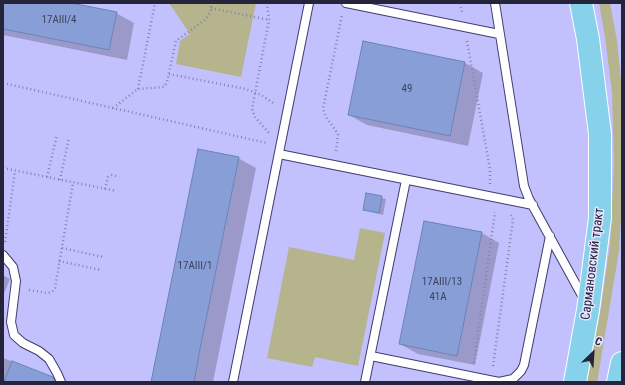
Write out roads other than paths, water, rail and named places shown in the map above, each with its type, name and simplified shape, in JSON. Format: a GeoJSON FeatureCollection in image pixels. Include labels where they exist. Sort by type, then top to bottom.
{"type":"FeatureCollection","features":[{"type":"Feature","properties":{"kind":"main road","name":"Сармановский тракт"},"geometry":{"type":"LineString","coordinates":[[575,382],[589,308],[600,218],[600,134],[588,39],[580,3]]}},
{"type":"Feature","properties":{"kind":"main road"},"geometry":{"type":"LineString","coordinates":[[618,382],[622,363]]}},
{"type":"Feature","properties":{"kind":"lane"},"geometry":{"type":"LineString","coordinates":[[233,382],[309,3]]}},
{"type":"Feature","properties":{"kind":"lane"},"geometry":{"type":"LineString","coordinates":[[494,3],[524,186],[589,308]]}},
{"type":"Feature","properties":{"kind":"lane"},"geometry":{"type":"LineString","coordinates":[[345,7],[500,34]]}},
{"type":"Feature","properties":{"kind":"lane"},"geometry":{"type":"LineString","coordinates":[[280,150],[333,165],[533,205]]}},
{"type":"Feature","properties":{"kind":"lane"},"geometry":{"type":"LineString","coordinates":[[365,382],[406,180]]}},
{"type":"Feature","properties":{"kind":"lane"},"geometry":{"type":"LineString","coordinates":[[371,356],[498,382],[513,379],[521,371],[550,236]]}},
{"type":"Feature","properties":{"kind":"lane"},"geometry":{"type":"LineString","coordinates":[[3,255],[13,267],[16,276],[11,322],[14,335],[23,343],[39,351],[49,359],[58,373],[61,382]]}}]}
